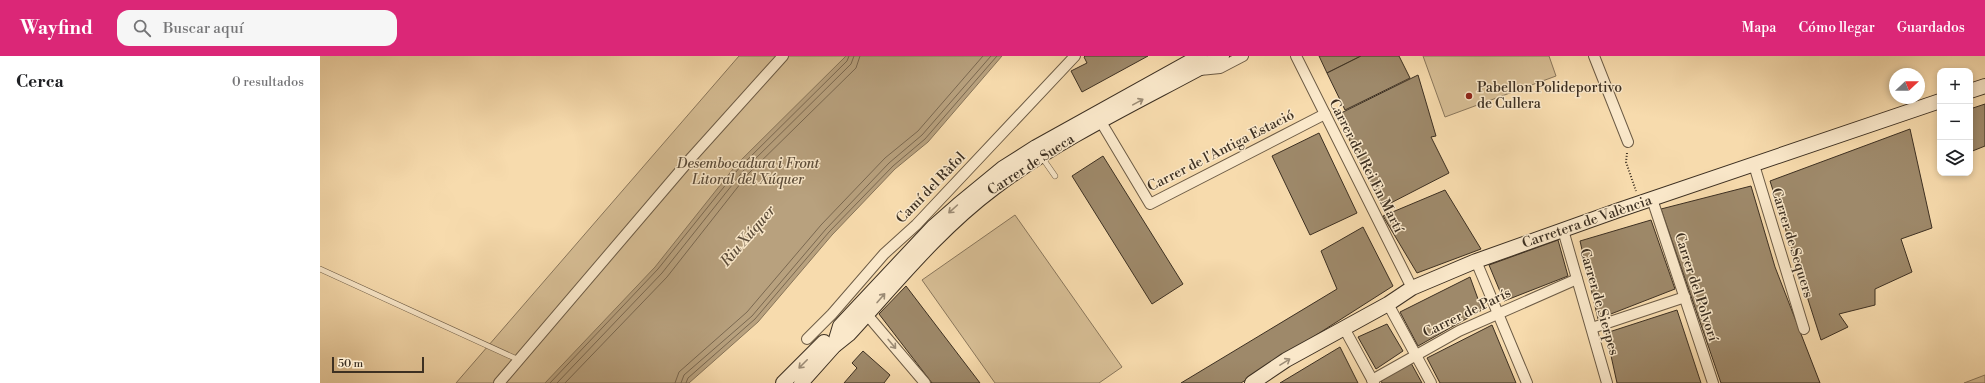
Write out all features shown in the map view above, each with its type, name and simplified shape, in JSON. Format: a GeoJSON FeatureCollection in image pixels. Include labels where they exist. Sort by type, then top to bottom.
{"type":"FeatureCollection","features":[{"type":"Feature","properties":{"kind":"street"},"geometry":{"type":"LineString","coordinates":[[499,383],[687,163],[783,56]]}},
{"type":"Feature","properties":{"kind":"street","name":"Camí del Ràfol"},"geometry":{"type":"LineString","coordinates":[[807,339],[832,314],[884,254],[916,225],[1075,56]]}},
{"type":"Feature","properties":{"kind":"street","name":"Carrer de Sueca"},"geometry":{"type":"LineString","coordinates":[[834,346],[840,326],[863,310],[933,241],[966,211],[1039,151],[1200,56]]}},
{"type":"Feature","properties":{"kind":"street","name":"Carrer de Sueca"},"geometry":{"type":"LineString","coordinates":[[1039,151],[1101,122],[1222,56]]}},
{"type":"Feature","properties":{"kind":"street"},"geometry":{"type":"LineString","coordinates":[[1196,70],[1220,68],[1244,56]]}},
{"type":"Feature","properties":{"kind":"street","name":"Carrer del Rei En Martí"},"geometry":{"type":"LineString","coordinates":[[1295,56],[1412,288]]}},
{"type":"Feature","properties":{"kind":"street"},"geometry":{"type":"LineString","coordinates":[[1594,56],[1628,142]]}},
{"type":"Feature","properties":{"kind":"street"},"geometry":{"type":"LineString","coordinates":[[1973,90],[1985,86]]}},
{"type":"Feature","properties":{"kind":"street","name":"Carretera de València"},"geometry":{"type":"LineString","coordinates":[[1252,383],[1286,360],[1388,304],[1412,288],[1476,261],[1646,201],[1937,102]]}},
{"type":"Feature","properties":{"kind":"street","name":"Carrer de l'Antiga Estació"},"geometry":{"type":"LineString","coordinates":[[1101,122],[1150,204],[1325,114]]}},
{"type":"Feature","properties":{"kind":"street","name":"Carrer de Sequers"},"geometry":{"type":"LineString","coordinates":[[1754,165],[1804,329]]}},
{"type":"Feature","properties":{"kind":"street","name":"Carrer del Polvorí"},"geometry":{"type":"LineString","coordinates":[[1646,201],[1685,297],[1712,383]]}},
{"type":"Feature","properties":{"kind":"street","name":"Carrer de Sierpes"},"geometry":{"type":"LineString","coordinates":[[1563,230],[1592,328],[1604,382]]}},
{"type":"Feature","properties":{"kind":"street"},"geometry":{"type":"LineString","coordinates":[[1476,261],[1527,383]]}},
{"type":"Feature","properties":{"kind":"street","name":"Carrer de París"},"geometry":{"type":"LineString","coordinates":[[1373,381],[1415,354],[1498,313],[1578,279]]}},
{"type":"Feature","properties":{"kind":"street"},"geometry":{"type":"LineString","coordinates":[[1592,328],[1685,297]]}},
{"type":"Feature","properties":{"kind":"street"},"geometry":{"type":"LineString","coordinates":[[1388,304],[1431,383]]}},
{"type":"Feature","properties":{"kind":"street"},"geometry":{"type":"LineString","coordinates":[[863,310],[925,383]]}},
{"type":"Feature","properties":{"kind":"street","name":"Carrer de Sueca"},"geometry":{"type":"LineString","coordinates":[[801,383],[834,346],[849,334],[863,310]]}},
{"type":"Feature","properties":{"kind":"street"},"geometry":{"type":"LineString","coordinates":[[783,383],[840,326]]}},
{"type":"Feature","properties":{"kind":"street"},"geometry":{"type":"LineString","coordinates":[[1344,328],[1373,381]]}},
{"type":"Feature","properties":{"kind":"lane"},"geometry":{"type":"LineString","coordinates":[[1039,151],[1055,176]]}},
{"type":"Feature","properties":{"kind":"lane"},"geometry":{"type":"LineString","coordinates":[[320,269],[519,360]]}},
{"type":"Feature","properties":{"kind":"path"},"geometry":{"type":"LineString","coordinates":[[1628,142],[1626,162],[1646,201]]}},
{"type":"Feature","properties":{"kind":"green space","name":"Desembocadura i Front Litoral del Xúquer"},"geometry":{"type":"Polygon","coordinates":[[[739,56],[958,56],[665,383],[456,383],[739,56]]]}},
{"type":"Feature","properties":{"kind":"green space","name":"Pabellon Polideportivo de Cullera"},"geometry":{"type":"Polygon","coordinates":[[[1423,56],[1549,56],[1556,76],[1445,117],[1423,56]]]}},
{"type":"Feature","properties":{"kind":"green space"},"geometry":{"type":"Polygon","coordinates":[[[1015,215],[1122,367],[1099,383],[995,383],[922,280],[1015,215]]]}},
{"type":"Feature","properties":{"kind":"green space"},"geometry":{"type":"Polygon","coordinates":[[[1985,375],[1985,383],[1964,383],[1985,375]]]}},
{"type":"Feature","properties":{"kind":"water","name":"Riu Xúquer"},"geometry":{"type":"Polygon","coordinates":[[[846,56],[1002,56],[928,142],[895,169],[832,235],[758,322],[689,383],[545,383],[655,267],[737,164],[846,56]]]}},
{"type":"Feature","properties":{"kind":"building"},"geometry":{"type":"Polygon","coordinates":[[[1148,56],[1082,92],[1071,71],[1087,63],[1084,57],[1148,56]]]}},
{"type":"Feature","properties":{"kind":"building"},"geometry":{"type":"Polygon","coordinates":[[[1319,56],[1361,56],[1327,73],[1319,56]]]}},
{"type":"Feature","properties":{"kind":"building"},"geometry":{"type":"Polygon","coordinates":[[[1361,56],[1399,56],[1410,78],[1345,110],[1327,73],[1361,56]]]}},
{"type":"Feature","properties":{"kind":"building"},"geometry":{"type":"Polygon","coordinates":[[[1418,75],[1436,136],[1431,137],[1449,173],[1383,207],[1337,115],[1418,75]]]}},
{"type":"Feature","properties":{"kind":"building"},"geometry":{"type":"Polygon","coordinates":[[[1985,104],[1985,146],[1973,151],[1973,140],[1973,108],[1985,104]]]}},
{"type":"Feature","properties":{"kind":"building"},"geometry":{"type":"Polygon","coordinates":[[[1910,129],[1932,228],[1901,239],[1912,272],[1875,289],[1875,305],[1839,314],[1848,327],[1821,340],[1770,181],[1910,129]]]}},
{"type":"Feature","properties":{"kind":"building"},"geometry":{"type":"Polygon","coordinates":[[[1319,133],[1357,213],[1310,235],[1272,156],[1319,133]]]}},
{"type":"Feature","properties":{"kind":"building"},"geometry":{"type":"Polygon","coordinates":[[[1103,156],[1183,284],[1152,304],[1072,176],[1103,156]]]}},
{"type":"Feature","properties":{"kind":"building"},"geometry":{"type":"Polygon","coordinates":[[[1751,186],[1775,267],[1820,383],[1721,383],[1661,209],[1751,186]]]}},
{"type":"Feature","properties":{"kind":"building"},"geometry":{"type":"Polygon","coordinates":[[[1445,190],[1481,249],[1417,273],[1383,216],[1445,190]]]}},
{"type":"Feature","properties":{"kind":"building"},"geometry":{"type":"Polygon","coordinates":[[[1651,220],[1675,289],[1598,319],[1580,241],[1651,220]]]}},
{"type":"Feature","properties":{"kind":"building"},"geometry":{"type":"Polygon","coordinates":[[[1363,227],[1393,286],[1241,383],[1181,383],[1337,289],[1321,251],[1363,227]]]}},
{"type":"Feature","properties":{"kind":"building"},"geometry":{"type":"Polygon","coordinates":[[[1558,240],[1568,276],[1504,301],[1489,265],[1558,240]]]}},
{"type":"Feature","properties":{"kind":"building"},"geometry":{"type":"Polygon","coordinates":[[[1470,277],[1482,310],[1418,346],[1400,312],[1470,277]]]}},
{"type":"Feature","properties":{"kind":"building"},"geometry":{"type":"Polygon","coordinates":[[[906,286],[980,383],[932,383],[879,314],[906,286]]]}},
{"type":"Feature","properties":{"kind":"building"},"geometry":{"type":"Polygon","coordinates":[[[1677,310],[1701,383],[1617,383],[1606,333],[1677,310]]]}},
{"type":"Feature","properties":{"kind":"building"},"geometry":{"type":"Polygon","coordinates":[[[1387,324],[1403,351],[1376,369],[1358,337],[1387,324]]]}},
{"type":"Feature","properties":{"kind":"building"},"geometry":{"type":"Polygon","coordinates":[[[1492,325],[1516,383],[1440,383],[1427,358],[1492,325]]]}},
{"type":"Feature","properties":{"kind":"building"},"geometry":{"type":"Polygon","coordinates":[[[1340,347],[1358,383],[1280,383],[1340,347]]]}},
{"type":"Feature","properties":{"kind":"building"},"geometry":{"type":"Polygon","coordinates":[[[863,351],[890,375],[884,383],[844,383],[857,368],[852,363],[863,351]]]}},
{"type":"Feature","properties":{"kind":"building"},"geometry":{"type":"Polygon","coordinates":[[[1411,363],[1422,383],[1382,383],[1381,381],[1411,363]]]}},
{"type":"Feature","properties":{"kind":"place","name":"Pabellon Polideportivo de Cullera"},"geometry":{"type":"Point","coordinates":[1469,96]}}]}
